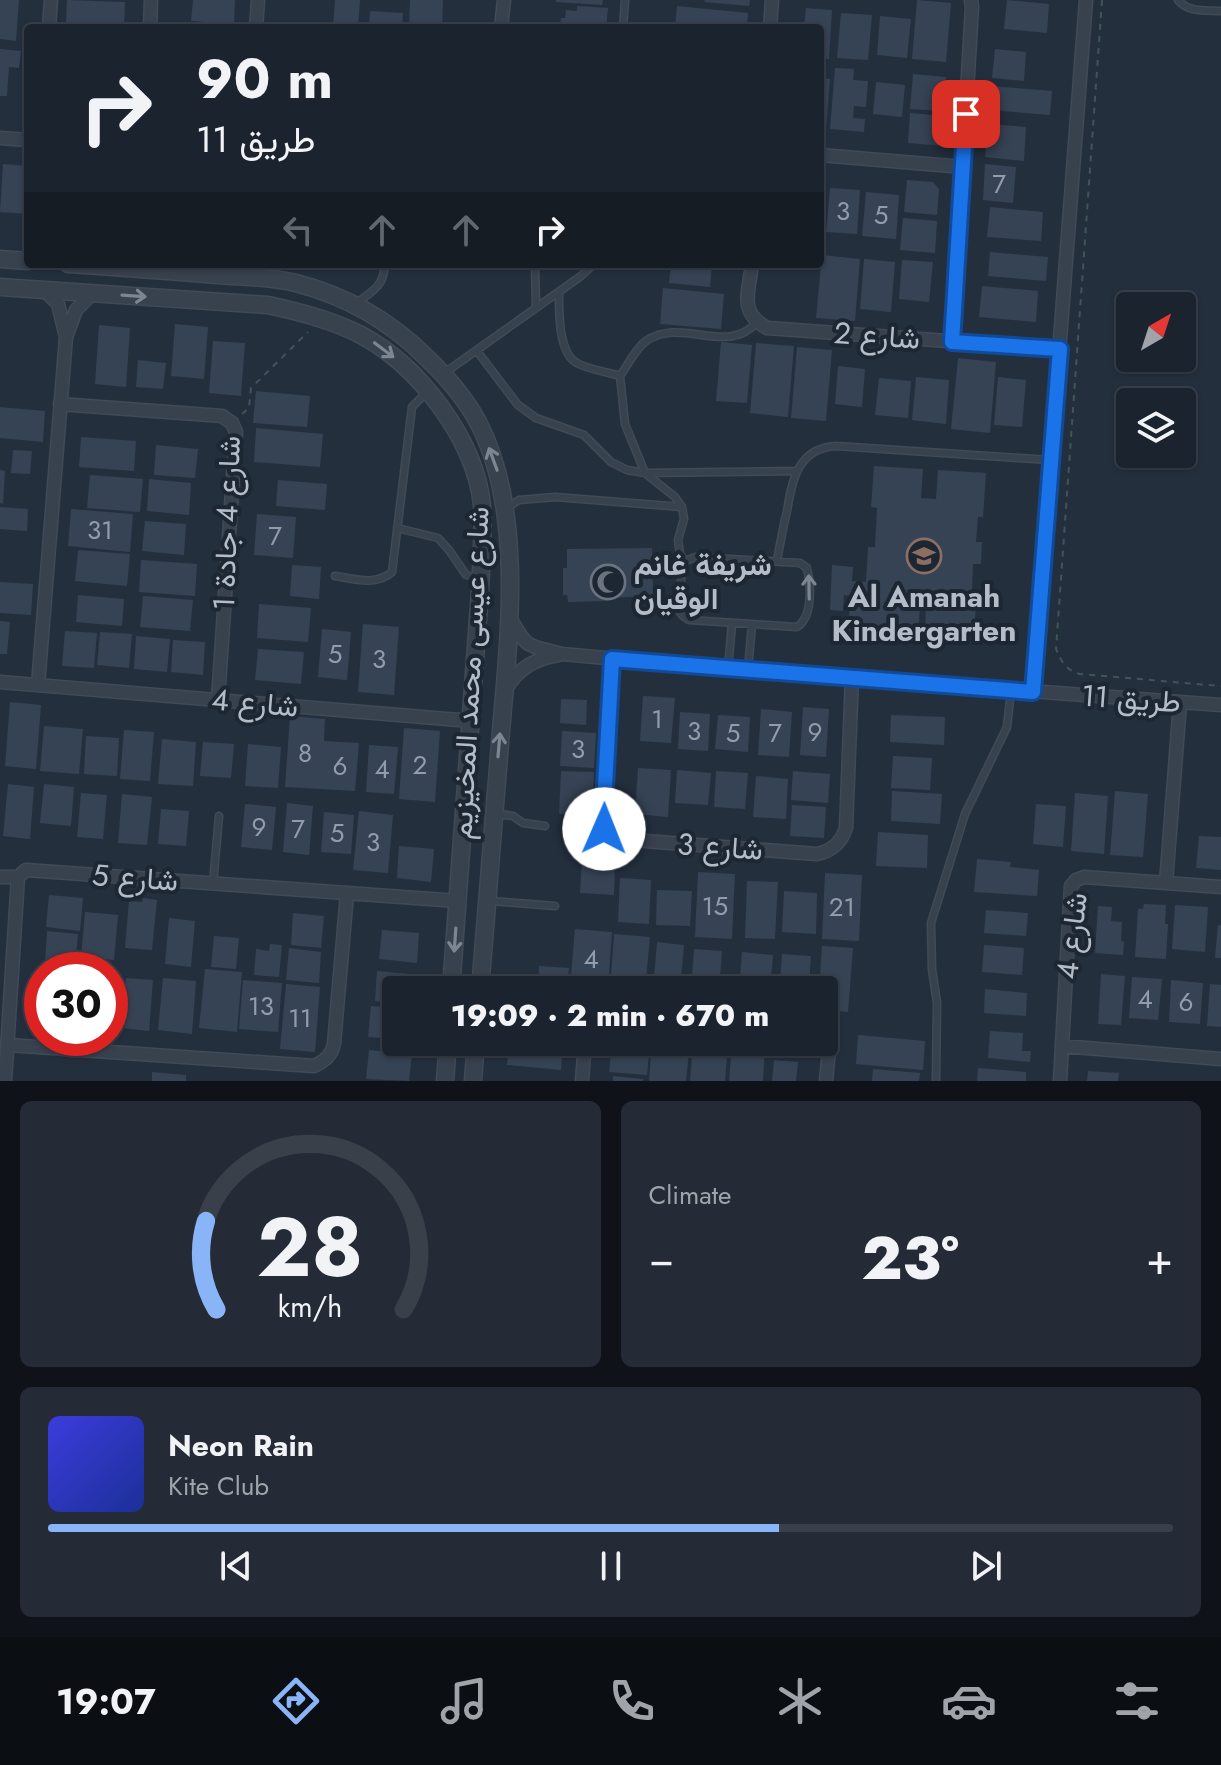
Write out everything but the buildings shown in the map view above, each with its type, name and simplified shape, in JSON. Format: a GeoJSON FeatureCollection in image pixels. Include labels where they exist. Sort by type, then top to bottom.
{"type":"FeatureCollection","features":[{"type":"Feature","properties":{"kind":"street"},"geometry":{"type":"LineString","coordinates":[[49,24],[51,0]]}},
{"type":"Feature","properties":{"kind":"street"},"geometry":{"type":"LineString","coordinates":[[150,24],[151,0]]}},
{"type":"Feature","properties":{"kind":"street"},"geometry":{"type":"LineString","coordinates":[[256,24],[258,0]]}},
{"type":"Feature","properties":{"kind":"street"},"geometry":{"type":"LineString","coordinates":[[501,24],[504,0]]}},
{"type":"Feature","properties":{"kind":"street"},"geometry":{"type":"LineString","coordinates":[[770,24],[772,0]]}},
{"type":"Feature","properties":{"kind":"street"},"geometry":{"type":"LineString","coordinates":[[952,342],[971,0]]}},
{"type":"Feature","properties":{"kind":"street"},"geometry":{"type":"LineString","coordinates":[[1033,692],[1086,0]]}},
{"type":"Feature","properties":{"kind":"street"},"geometry":{"type":"LineString","coordinates":[[0,138],[24,140]]}},
{"type":"Feature","properties":{"kind":"street"},"geometry":{"type":"LineString","coordinates":[[824,155],[963,167]]}},
{"type":"Feature","properties":{"kind":"street"},"geometry":{"type":"LineString","coordinates":[[0,259],[24,261]]}},
{"type":"Feature","properties":{"kind":"street","name":"شارع عيسى محمد المخيزيم"},"geometry":{"type":"LineString","coordinates":[[166,268],[294,282],[354,304],[396,329],[443,374],[480,426],[501,481],[509,541],[504,695],[481,976]]}},
{"type":"Feature","properties":{"kind":"street"},"geometry":{"type":"LineString","coordinates":[[752,268],[747,307],[757,322]]}},
{"type":"Feature","properties":{"kind":"street"},"geometry":{"type":"LineString","coordinates":[[249,278],[259,290],[251,304]]}},
{"type":"Feature","properties":{"kind":"street"},"geometry":{"type":"LineString","coordinates":[[285,309],[282,293],[294,282]]}},
{"type":"Feature","properties":{"kind":"street","name":"شارع عيسى محمد المخيزيم"},"geometry":{"type":"LineString","coordinates":[[0,287],[251,304],[322,319],[382,348],[427,392],[457,430],[470,456],[482,504],[481,579],[452,976]]}},
{"type":"Feature","properties":{"kind":"street"},"geometry":{"type":"LineString","coordinates":[[44,290],[58,304],[66,337]]}},
{"type":"Feature","properties":{"kind":"street"},"geometry":{"type":"LineString","coordinates":[[38,685],[66,337],[76,310],[93,293]]}},
{"type":"Feature","properties":{"kind":"street","name":"شارع 2"},"geometry":{"type":"LineString","coordinates":[[757,322],[767,328],[1060,349]]}},
{"type":"Feature","properties":{"kind":"street","name":"شارع 4 جادة 1"},"geometry":{"type":"LineString","coordinates":[[60,404],[222,416],[232,423],[236,432],[218,700]]}},
{"type":"Feature","properties":{"kind":"street","name":"طريق 11"},"geometry":{"type":"LineString","coordinates":[[508,612],[527,643],[562,654],[1221,705]]}},
{"type":"Feature","properties":{"kind":"street","name":"طريق 11"},"geometry":{"type":"LineString","coordinates":[[504,695],[513,678],[526,665],[562,654]]}},
{"type":"Feature","properties":{"kind":"street","name":"شارع 3"},"geometry":{"type":"LineString","coordinates":[[612,659],[603,824],[607,833],[618,839],[817,854],[836,846],[846,828],[852,677]]}},
{"type":"Feature","properties":{"kind":"street","name":"شارع 4"},"geometry":{"type":"LineString","coordinates":[[0,682],[471,721]]}},
{"type":"Feature","properties":{"kind":"street"},"geometry":{"type":"LineString","coordinates":[[1166,883],[1180,703]]}},
{"type":"Feature","properties":{"kind":"street"},"geometry":{"type":"LineString","coordinates":[[466,784],[471,792],[480,796],[496,788]]}},
{"type":"Feature","properties":{"kind":"street"},"geometry":{"type":"LineString","coordinates":[[463,828],[479,821],[493,831]]}},
{"type":"Feature","properties":{"kind":"street","name":"شارع 5"},"geometry":{"type":"LineString","coordinates":[[0,877],[18,877],[26,870],[458,901]]}},
{"type":"Feature","properties":{"kind":"street"},"geometry":{"type":"LineString","coordinates":[[5,1081],[18,877]]}},
{"type":"Feature","properties":{"kind":"street","name":"شارع 4"},"geometry":{"type":"LineString","coordinates":[[1060,1081],[1071,886],[1084,877],[1221,887]]}},
{"type":"Feature","properties":{"kind":"street"},"geometry":{"type":"LineString","coordinates":[[8,1045],[314,1066],[324,1062],[332,1053],[334,1044],[347,894]]}},
{"type":"Feature","properties":{"kind":"street"},"geometry":{"type":"LineString","coordinates":[[1062,1046],[1221,1059]]}},
{"type":"Feature","properties":{"kind":"street"},"geometry":{"type":"LineString","coordinates":[[445,1081],[447,1056]]}},
{"type":"Feature","properties":{"kind":"street"},"geometry":{"type":"LineString","coordinates":[[473,1081],[475,1056]]}},
{"type":"Feature","properties":{"kind":"street"},"geometry":{"type":"LineString","coordinates":[[582,1081],[584,1056]]}},
{"type":"Feature","properties":{"kind":"street"},"geometry":{"type":"LineString","coordinates":[[826,1081],[828,1056]]}},
{"type":"Feature","properties":{"kind":"lane"},"geometry":{"type":"LineString","coordinates":[[623,24],[625,0]]}},
{"type":"Feature","properties":{"kind":"lane"},"geometry":{"type":"LineString","coordinates":[[1178,0],[1192,10],[1221,11]]}},
{"type":"Feature","properties":{"kind":"lane"},"geometry":{"type":"LineString","coordinates":[[354,304],[372,292],[384,278],[385,268]]}},
{"type":"Feature","properties":{"kind":"lane"},"geometry":{"type":"LineString","coordinates":[[535,268],[536,308]]}},
{"type":"Feature","properties":{"kind":"lane"},"geometry":{"type":"LineString","coordinates":[[443,374],[589,268]]}},
{"type":"Feature","properties":{"kind":"lane"},"geometry":{"type":"LineString","coordinates":[[559,292],[560,323],[567,354],[576,363],[620,376]]}},
{"type":"Feature","properties":{"kind":"lane"},"geometry":{"type":"LineString","coordinates":[[685,561],[680,554],[678,540],[684,519],[682,507],[675,497],[645,473],[625,424],[620,376],[642,344],[656,335],[669,332],[741,336],[757,322]]}},
{"type":"Feature","properties":{"kind":"lane"},"geometry":{"type":"LineString","coordinates":[[477,351],[518,405],[536,418],[584,435],[611,462],[627,470],[645,473],[796,471]]}},
{"type":"Feature","properties":{"kind":"lane"},"geometry":{"type":"LineString","coordinates":[[335,576],[377,581],[385,579],[392,572],[412,407],[427,392]]}},
{"type":"Feature","properties":{"kind":"lane"},"geometry":{"type":"LineString","coordinates":[[777,561],[796,471],[812,453],[821,448],[836,446],[1051,461]]}},
{"type":"Feature","properties":{"kind":"lane"},"geometry":{"type":"LineString","coordinates":[[505,509],[519,500],[555,497],[682,507]]}},
{"type":"Feature","properties":{"kind":"lane"},"geometry":{"type":"LineString","coordinates":[[397,528],[438,538],[466,575],[481,579]]}},
{"type":"Feature","properties":{"kind":"lane"},"geometry":{"type":"LineString","coordinates":[[696,557],[777,561],[800,563],[807,568],[809,599],[806,618],[797,627],[689,620],[679,611],[682,565],[685,561],[696,557]]}},
{"type":"Feature","properties":{"kind":"lane"},"geometry":{"type":"LineString","coordinates":[[728,669],[732,623]]}},
{"type":"Feature","properties":{"kind":"lane"},"geometry":{"type":"LineString","coordinates":[[748,670],[752,624]]}},
{"type":"Feature","properties":{"kind":"lane"},"geometry":{"type":"LineString","coordinates":[[936,1081],[937,1003],[932,969],[931,923],[965,814],[1007,727],[1011,690]]}},
{"type":"Feature","properties":{"kind":"lane"},"geometry":{"type":"LineString","coordinates":[[494,814],[513,816],[523,823],[545,826]]}},
{"type":"Feature","properties":{"kind":"lane"},"geometry":{"type":"LineString","coordinates":[[213,884],[219,816]]}},
{"type":"Feature","properties":{"kind":"lane"},"geometry":{"type":"LineString","coordinates":[[487,901],[555,906]]}},
{"type":"Feature","properties":{"kind":"path"},"geometry":{"type":"LineString","coordinates":[[1102,0],[1056,649],[1061,663],[1069,671],[1080,674],[1221,686]]}},
{"type":"Feature","properties":{"kind":"path"},"geometry":{"type":"LineString","coordinates":[[232,423],[249,408],[251,388],[322,319]]}},
{"type":"Feature","properties":{"kind":"place","name":"Al Amanah Kindergarten"},"geometry":{"type":"Point","coordinates":[924,556]}},
{"type":"Feature","properties":{"kind":"place","name":"شريفة غانم الوقيان"},"geometry":{"type":"Point","coordinates":[608,582]}},
{"type":"Feature","properties":{"kind":"route"},"geometry":{"type":"LineString","coordinates":[[604,829],[612,659],[1033,692],[1060,349],[952,342],[966,114]]}}]}
